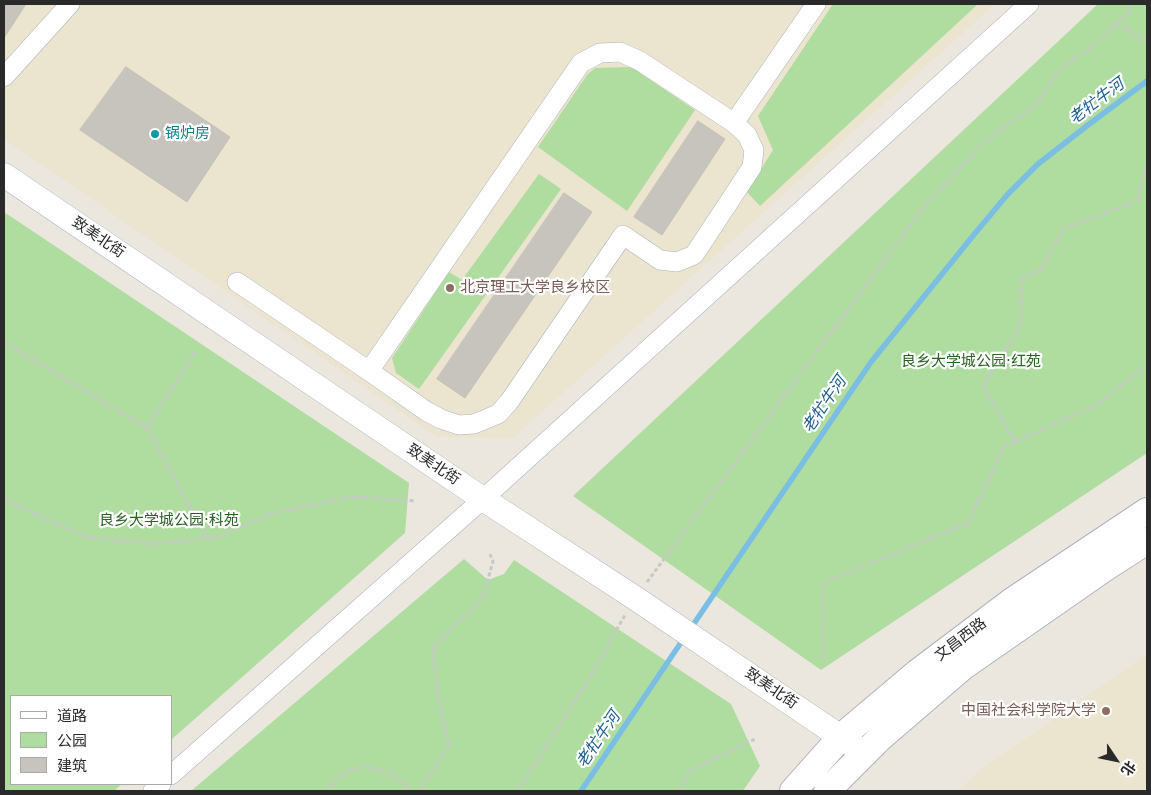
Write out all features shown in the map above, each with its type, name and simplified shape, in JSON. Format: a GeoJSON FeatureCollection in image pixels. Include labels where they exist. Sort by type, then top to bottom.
{"type":"FeatureCollection","features":[{"type":"Feature","properties":{"kind":"main road","name":"文昌西路"},"geometry":{"type":"LineString","coordinates":[[793,791],[841,737],[918,672],[1012,601],[1147,511]]}},
{"type":"Feature","properties":{"kind":"main road","name":"文昌西路"},"geometry":{"type":"LineString","coordinates":[[827,791],[879,739],[964,666],[1147,541]]}},
{"type":"Feature","properties":{"kind":"street"},"geometry":{"type":"LineString","coordinates":[[4,77],[70,4]]}},
{"type":"Feature","properties":{"kind":"street"},"geometry":{"type":"LineString","coordinates":[[734,124],[816,4]]}},
{"type":"Feature","properties":{"kind":"street"},"geometry":{"type":"LineString","coordinates":[[172,774],[483,499],[1029,4]]}},
{"type":"Feature","properties":{"kind":"street"},"geometry":{"type":"LineString","coordinates":[[238,282],[369,370],[426,411],[459,426],[474,424],[498,414],[508,402],[623,235],[660,260],[677,262],[694,255],[752,167],[754,150],[747,135],[734,124],[640,61],[620,52],[600,53],[581,63],[369,370]]}},
{"type":"Feature","properties":{"kind":"street","name":"致美北街"},"geometry":{"type":"LineString","coordinates":[[4,175],[483,499],[640,601],[865,753]]}},
{"type":"Feature","properties":{"kind":"path"},"geometry":{"type":"LineString","coordinates":[[518,791],[640,601],[923,208],[981,145],[1036,104],[1062,68],[1086,51],[1128,14],[1130,4]]}},
{"type":"Feature","properties":{"kind":"path"},"geometry":{"type":"LineString","coordinates":[[1117,23],[1147,42]]}},
{"type":"Feature","properties":{"kind":"path"},"geometry":{"type":"LineString","coordinates":[[1015,441],[983,386],[1020,326],[1021,279],[1041,269],[1063,229],[1138,201],[1147,164]]}},
{"type":"Feature","properties":{"kind":"path"},"geometry":{"type":"LineString","coordinates":[[4,342],[147,428],[207,538]]}},
{"type":"Feature","properties":{"kind":"path"},"geometry":{"type":"LineString","coordinates":[[147,428],[196,352]]}},
{"type":"Feature","properties":{"kind":"path"},"geometry":{"type":"LineString","coordinates":[[823,660],[823,583],[968,523],[1004,447],[1096,405],[1147,365]]}},
{"type":"Feature","properties":{"kind":"path"},"geometry":{"type":"LineString","coordinates":[[4,497],[13,504],[86,537],[154,544],[217,537],[273,513],[350,497],[416,501]]}},
{"type":"Feature","properties":{"kind":"path"},"geometry":{"type":"LineString","coordinates":[[420,791],[449,746],[438,694],[433,647],[483,598],[493,560],[489,552]]}},
{"type":"Feature","properties":{"kind":"path"},"geometry":{"type":"LineString","coordinates":[[679,791],[690,772],[757,738]]}},
{"type":"Feature","properties":{"kind":"path"},"geometry":{"type":"LineString","coordinates":[[325,791],[343,773],[364,766],[387,772],[406,785],[409,791]]}},
{"type":"Feature","properties":{"kind":"shaded area","name":"北京理工大学良乡校区"},"geometry":{"type":"Polygon","coordinates":[[[4,4],[995,4],[513,438],[437,437],[4,139],[4,4]]]}},
{"type":"Feature","properties":{"kind":"shaded area","name":"中国社会科学院大学"},"geometry":{"type":"Polygon","coordinates":[[[1147,654],[1147,791],[957,791],[983,768],[1147,654]]]}},
{"type":"Feature","properties":{"kind":"green space"},"geometry":{"type":"Polygon","coordinates":[[[833,4],[978,4],[760,206],[747,192],[773,150],[758,116],[833,4]]]}},
{"type":"Feature","properties":{"kind":"green space","name":"良乡大学城公园·红苑"},"geometry":{"type":"Polygon","coordinates":[[[1098,4],[1147,4],[1147,453],[821,670],[573,496],[1098,4]]]}},
{"type":"Feature","properties":{"kind":"green space"},"geometry":{"type":"Polygon","coordinates":[[[631,67],[695,110],[627,211],[538,147],[587,75],[595,68],[631,67]]]}},
{"type":"Feature","properties":{"kind":"green space"},"geometry":{"type":"Polygon","coordinates":[[[539,174],[561,189],[419,389],[396,373],[392,358],[449,272],[462,280],[539,174]]]}},
{"type":"Feature","properties":{"kind":"green space","name":"良乡大学城公园·科苑"},"geometry":{"type":"Polygon","coordinates":[[[4,212],[409,483],[405,533],[172,739],[172,695],[10,695],[10,785],[121,785],[114,791],[4,791],[4,212]]]}},
{"type":"Feature","properties":{"kind":"green space"},"geometry":{"type":"Polygon","coordinates":[[[464,559],[488,580],[504,574],[514,560],[731,704],[760,766],[743,791],[191,791],[464,559]]]}},
{"type":"Feature","properties":{"kind":"building"},"geometry":{"type":"Polygon","coordinates":[[[4,4],[26,4],[4,38],[4,4]]]}},
{"type":"Feature","properties":{"kind":"building","name":"锅炉房"},"geometry":{"type":"Polygon","coordinates":[[[126,67],[230,137],[187,202],[80,130],[126,67]]]}},
{"type":"Feature","properties":{"kind":"building"},"geometry":{"type":"Polygon","coordinates":[[[698,121],[725,139],[662,235],[634,217],[698,121]]]}},
{"type":"Feature","properties":{"kind":"building"},"geometry":{"type":"Polygon","coordinates":[[[564,193],[592,212],[465,398],[437,379],[564,193]]]}},
{"type":"Feature","properties":{"kind":"waterway","name":"老牤牛河"},"geometry":{"type":"LineString","coordinates":[[691,628],[871,362],[1007,195],[1038,164],[1147,81]]}},
{"type":"Feature","properties":{"kind":"waterway","name":"老牤牛河"},"geometry":{"type":"LineString","coordinates":[[581,791],[684,638]]}},
{"type":"Feature","properties":{"kind":"place","name":"锅炉房"},"geometry":{"type":"Point","coordinates":[155,134]}},
{"type":"Feature","properties":{"kind":"place","name":"北京理工大学良乡校区"},"geometry":{"type":"Point","coordinates":[450,288]}},
{"type":"Feature","properties":{"kind":"place","name":"中国社会科学院大学"},"geometry":{"type":"Point","coordinates":[1106,711]}}]}
